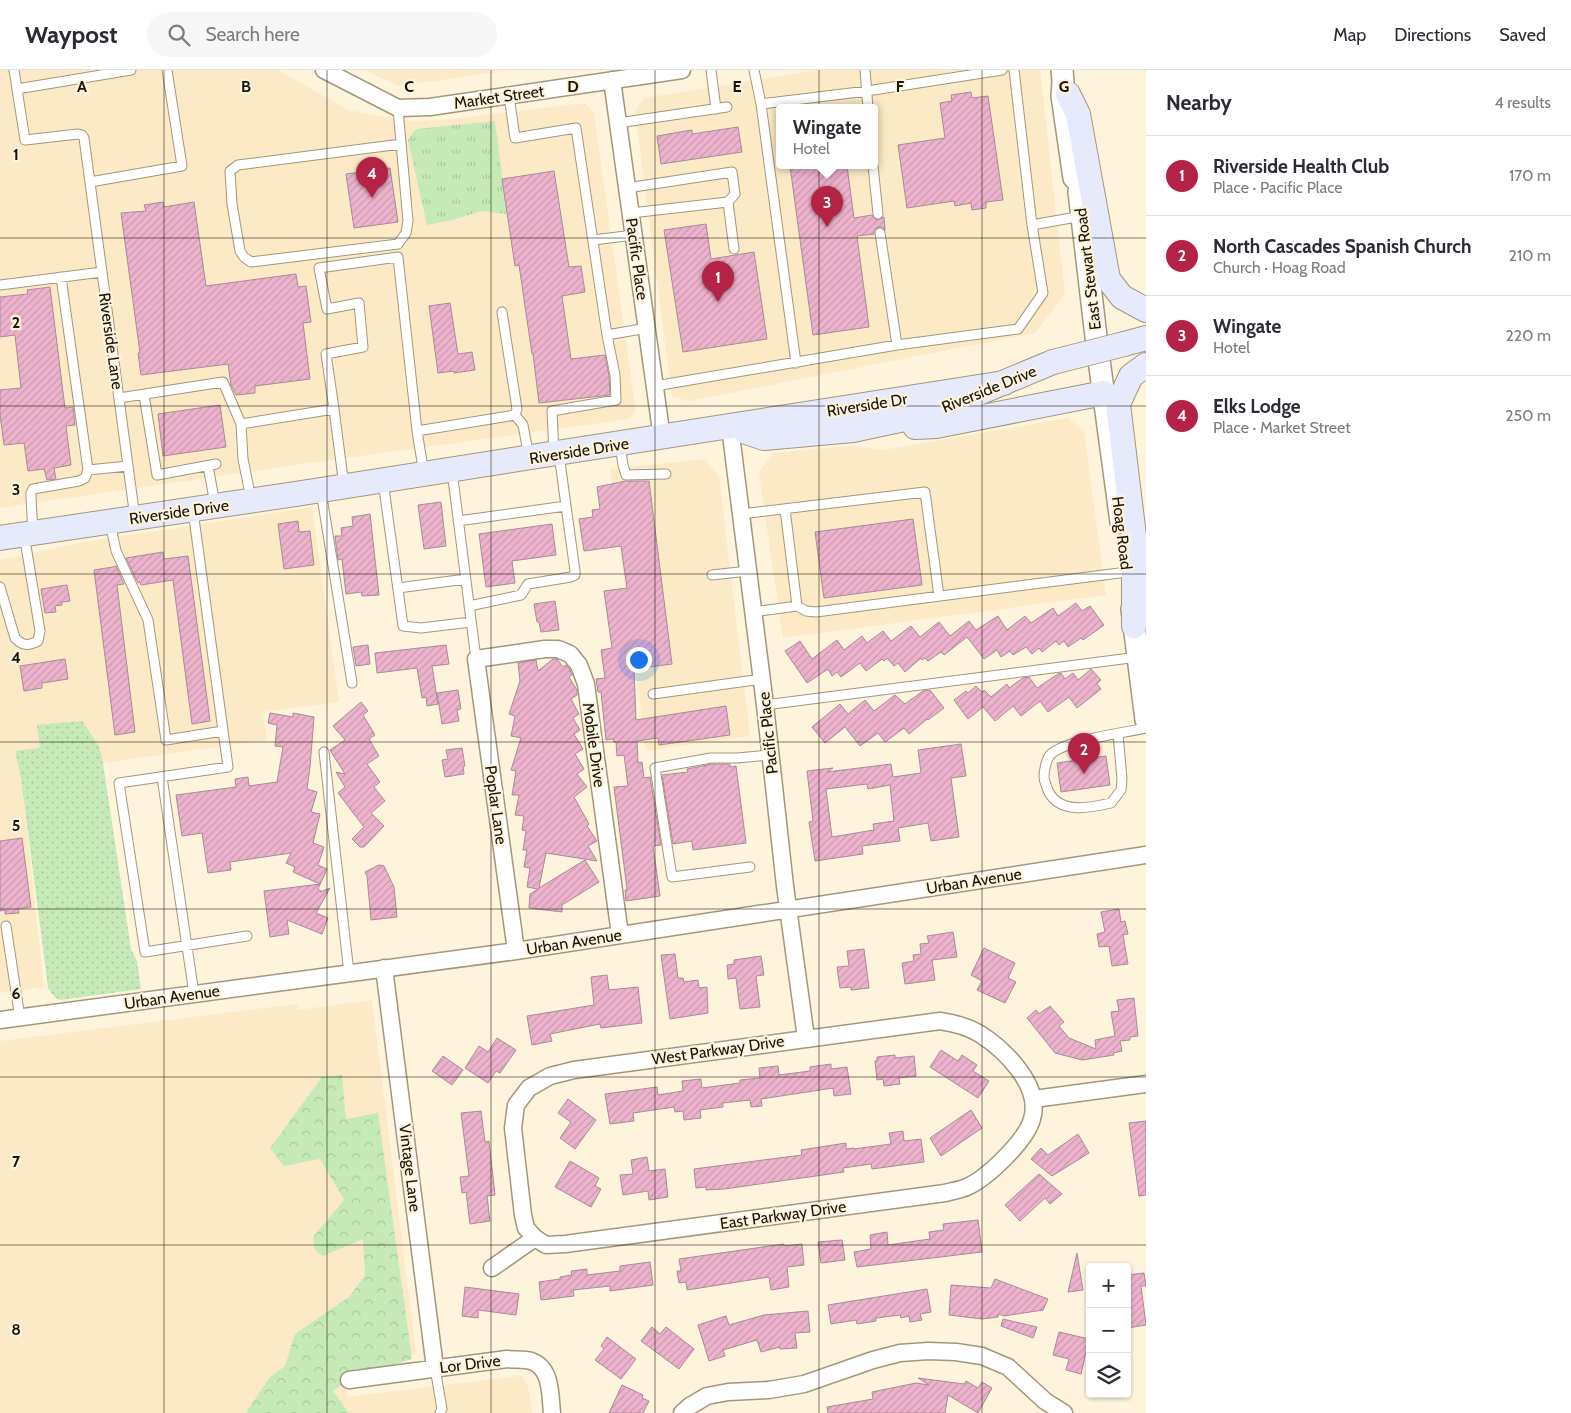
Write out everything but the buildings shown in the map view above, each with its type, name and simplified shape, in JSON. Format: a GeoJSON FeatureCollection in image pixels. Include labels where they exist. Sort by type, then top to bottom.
{"type":"FeatureCollection","features":[{"type":"Feature","properties":{"kind":"main road"},"geometry":{"type":"LineString","coordinates":[[1064,82],[1078,114],[1108,279],[1122,297],[1146,310]]}},
{"type":"Feature","properties":{"kind":"main road","name":"Riverside Drive"},"geometry":{"type":"LineString","coordinates":[[0,538],[204,509],[730,427],[764,438],[853,430],[928,414],[1054,362],[1135,341]]}},
{"type":"Feature","properties":{"kind":"main road"},"geometry":{"type":"LineString","coordinates":[[1134,626],[1134,536],[1118,404],[1131,376],[1146,365]]}},
{"type":"Feature","properties":{"kind":"main road","name":"Riverside Dr"},"geometry":{"type":"LineString","coordinates":[[730,427],[1004,384]]}},
{"type":"Feature","properties":{"kind":"main road"},"geometry":{"type":"LineString","coordinates":[[853,430],[936,426],[1104,394]]}},
{"type":"Feature","properties":{"kind":"street","name":"Market Street"},"geometry":{"type":"LineString","coordinates":[[324,70],[398,108],[430,107],[682,70]]}},
{"type":"Feature","properties":{"kind":"street","name":"Pacific Place"},"geometry":{"type":"LineString","coordinates":[[612,80],[662,438]]}},
{"type":"Feature","properties":{"kind":"street","name":"East Stewart Road"},"geometry":{"type":"LineString","coordinates":[[1064,82],[1081,181],[1079,192],[1097,345]]}},
{"type":"Feature","properties":{"kind":"street","name":"Hoag Road"},"geometry":{"type":"LineString","coordinates":[[1097,345],[1146,720]]}},
{"type":"Feature","properties":{"kind":"street","name":"Pacific Place"},"geometry":{"type":"LineString","coordinates":[[730,427],[762,679],[788,909],[806,1038]]}},
{"type":"Feature","properties":{"kind":"street","name":"Mobile Drive"},"geometry":{"type":"LineString","coordinates":[[476,660],[545,649],[558,649],[570,654],[579,665],[586,684],[620,935]]}},
{"type":"Feature","properties":{"kind":"street","name":"Poplar Lane"},"geometry":{"type":"LineString","coordinates":[[476,660],[516,951]]}},
{"type":"Feature","properties":{"kind":"street","name":"Urban Avenue"},"geometry":{"type":"LineString","coordinates":[[0,1020],[516,951],[1146,855]]}},
{"type":"Feature","properties":{"kind":"street","name":"Vintage Lane"},"geometry":{"type":"LineString","coordinates":[[384,968],[435,1368]]}},
{"type":"Feature","properties":{"kind":"street","name":"West Parkway Drive"},"geometry":{"type":"LineString","coordinates":[[535,1238],[526,1228],[513,1128],[516,1105],[529,1088],[550,1076],[574,1070],[940,1021],[961,1024],[980,1034],[1008,1056],[1025,1077],[1034,1099]]}},
{"type":"Feature","properties":{"kind":"street"},"geometry":{"type":"LineString","coordinates":[[1034,1099],[1146,1084]]}},
{"type":"Feature","properties":{"kind":"street","name":"East Parkway Drive"},"geometry":{"type":"LineString","coordinates":[[535,1238],[546,1245],[564,1244],[945,1194],[967,1187],[985,1176],[1022,1140],[1032,1119],[1034,1099]]}},
{"type":"Feature","properties":{"kind":"street"},"geometry":{"type":"LineString","coordinates":[[492,1268],[535,1238]]}},
{"type":"Feature","properties":{"kind":"street"},"geometry":{"type":"LineString","coordinates":[[682,1413],[707,1396],[728,1392],[769,1390],[804,1384],[873,1360],[900,1353],[928,1351],[956,1352],[982,1356],[1008,1367],[1045,1401],[1064,1413]]}},
{"type":"Feature","properties":{"kind":"street","name":"Lor Drive"},"geometry":{"type":"LineString","coordinates":[[349,1380],[507,1359],[531,1361],[542,1368],[548,1379],[552,1413]]}},
{"type":"Feature","properties":{"kind":"lane"},"geometry":{"type":"LineString","coordinates":[[14,70],[17,89],[131,70]]}},
{"type":"Feature","properties":{"kind":"lane"},"geometry":{"type":"LineString","coordinates":[[90,182],[182,166],[167,70]]}},
{"type":"Feature","properties":{"kind":"lane"},"geometry":{"type":"LineString","coordinates":[[712,70],[716,109]]}},
{"type":"Feature","properties":{"kind":"lane"},"geometry":{"type":"LineString","coordinates":[[754,70],[761,104],[796,363]]}},
{"type":"Feature","properties":{"kind":"lane"},"geometry":{"type":"LineString","coordinates":[[865,70],[868,104]]}},
{"type":"Feature","properties":{"kind":"lane"},"geometry":{"type":"LineString","coordinates":[[761,104],[867,91],[1002,70]]}},
{"type":"Feature","properties":{"kind":"lane"},"geometry":{"type":"LineString","coordinates":[[655,386],[897,345],[1018,329],[1043,294],[1032,225],[1014,70]]}},
{"type":"Feature","properties":{"kind":"lane","name":"Riverside Lane"},"geometry":{"type":"LineString","coordinates":[[17,89],[25,140],[82,134],[88,164],[135,518]]}},
{"type":"Feature","properties":{"kind":"lane"},"geometry":{"type":"LineString","coordinates":[[469,606],[521,595],[528,584],[575,575],[552,411],[616,400],[615,375],[607,335],[576,128],[515,138],[509,96]]}},
{"type":"Feature","properties":{"kind":"lane"},"geometry":{"type":"LineString","coordinates":[[618,122],[727,107]]}},
{"type":"Feature","properties":{"kind":"lane"},"geometry":{"type":"LineString","coordinates":[[398,108],[408,221],[406,233],[398,244],[251,262],[244,257],[240,251],[232,204],[230,171],[238,165],[401,144]]}},
{"type":"Feature","properties":{"kind":"lane"},"geometry":{"type":"LineString","coordinates":[[873,169],[878,214]]}},
{"type":"Feature","properties":{"kind":"lane"},"geometry":{"type":"LineString","coordinates":[[627,188],[732,172],[735,194],[728,202],[631,213]]}},
{"type":"Feature","properties":{"kind":"lane"},"geometry":{"type":"LineString","coordinates":[[728,202],[734,249]]}},
{"type":"Feature","properties":{"kind":"lane"},"geometry":{"type":"LineString","coordinates":[[1032,225],[1082,216]]}},
{"type":"Feature","properties":{"kind":"lane"},"geometry":{"type":"LineString","coordinates":[[880,233],[897,345]]}},
{"type":"Feature","properties":{"kind":"lane"},"geometry":{"type":"LineString","coordinates":[[593,240],[634,235]]}},
{"type":"Feature","properties":{"kind":"lane"},"geometry":{"type":"LineString","coordinates":[[344,487],[326,354],[363,346],[359,303],[327,309],[319,268],[398,257],[417,431],[424,475]]}},
{"type":"Feature","properties":{"kind":"lane"},"geometry":{"type":"LineString","coordinates":[[0,285],[102,272]]}},
{"type":"Feature","properties":{"kind":"lane"},"geometry":{"type":"LineString","coordinates":[[0,587],[15,638],[21,644],[30,645],[38,641],[40,632],[28,533],[31,493],[33,490],[84,478],[88,470],[61,277]]}},
{"type":"Feature","properties":{"kind":"lane"},"geometry":{"type":"LineString","coordinates":[[502,312],[517,409],[515,415]]}},
{"type":"Feature","properties":{"kind":"lane"},"geometry":{"type":"LineString","coordinates":[[607,335],[647,328]]}},
{"type":"Feature","properties":{"kind":"lane"},"geometry":{"type":"LineString","coordinates":[[119,398],[223,382],[241,424],[243,459],[251,501]]}},
{"type":"Feature","properties":{"kind":"lane"},"geometry":{"type":"LineString","coordinates":[[144,395],[157,476],[212,465],[204,509],[223,731],[228,767],[119,783],[145,952],[246,936]]}},
{"type":"Feature","properties":{"kind":"lane"},"geometry":{"type":"LineString","coordinates":[[241,424],[334,410]]}},
{"type":"Feature","properties":{"kind":"lane"},"geometry":{"type":"LineString","coordinates":[[417,431],[515,415]]}},
{"type":"Feature","properties":{"kind":"lane"},"geometry":{"type":"LineString","coordinates":[[515,415],[522,425],[526,436],[529,459]]}},
{"type":"Feature","properties":{"kind":"lane"},"geometry":{"type":"LineString","coordinates":[[620,445],[622,465],[626,475],[666,474]]}},
{"type":"Feature","properties":{"kind":"lane"},"geometry":{"type":"LineString","coordinates":[[88,470],[128,466]]}},
{"type":"Feature","properties":{"kind":"lane"},"geometry":{"type":"LineString","coordinates":[[452,471],[476,660]]}},
{"type":"Feature","properties":{"kind":"lane"},"geometry":{"type":"LineString","coordinates":[[383,481],[403,626],[421,628],[471,622]]}},
{"type":"Feature","properties":{"kind":"lane"},"geometry":{"type":"LineString","coordinates":[[321,491],[352,683]]}},
{"type":"Feature","properties":{"kind":"lane"},"geometry":{"type":"LineString","coordinates":[[741,514],[925,492],[940,596]]}},
{"type":"Feature","properties":{"kind":"lane"},"geometry":{"type":"LineString","coordinates":[[458,522],[566,506]]}},
{"type":"Feature","properties":{"kind":"lane"},"geometry":{"type":"LineString","coordinates":[[785,509],[797,606]]}},
{"type":"Feature","properties":{"kind":"lane"},"geometry":{"type":"LineString","coordinates":[[110,522],[116,550],[148,620],[166,740],[223,731]]}},
{"type":"Feature","properties":{"kind":"lane"},"geometry":{"type":"LineString","coordinates":[[712,575],[748,571]]}},
{"type":"Feature","properties":{"kind":"lane"},"geometry":{"type":"LineString","coordinates":[[753,612],[797,606],[816,612],[1127,572]]}},
{"type":"Feature","properties":{"kind":"lane"},"geometry":{"type":"LineString","coordinates":[[398,588],[466,579]]}},
{"type":"Feature","properties":{"kind":"lane"},"geometry":{"type":"LineString","coordinates":[[765,706],[1138,657]]}},
{"type":"Feature","properties":{"kind":"lane"},"geometry":{"type":"LineString","coordinates":[[653,694],[762,679]]}},
{"type":"Feature","properties":{"kind":"lane"},"geometry":{"type":"LineString","coordinates":[[1118,734],[1122,779],[1121,790],[1111,803],[1072,808],[1055,802],[1044,779],[1049,755],[1065,746],[1118,734],[1146,728]]}},
{"type":"Feature","properties":{"kind":"lane"},"geometry":{"type":"LineString","coordinates":[[324,752],[349,973]]}},
{"type":"Feature","properties":{"kind":"lane"},"geometry":{"type":"LineString","coordinates":[[750,867],[672,877],[655,768],[712,758],[770,755]]}},
{"type":"Feature","properties":{"kind":"lane"},"geometry":{"type":"LineString","coordinates":[[162,777],[194,994]]}},
{"type":"Feature","properties":{"kind":"lane"},"geometry":{"type":"LineString","coordinates":[[6,926],[20,1018]]}},
{"type":"Feature","properties":{"kind":"lane"},"geometry":{"type":"LineString","coordinates":[[435,1368],[442,1412]]}},
{"type":"Feature","properties":{"kind":"shaded area"},"geometry":{"type":"Polygon","coordinates":[[[0,70],[278,70],[348,110],[409,121],[445,120],[585,103],[594,114],[636,412],[629,419],[0,508],[0,70]]]}},
{"type":"Feature","properties":{"kind":"shaded area"},"geometry":{"type":"Polygon","coordinates":[[[365,70],[511,70],[398,86],[365,70]]]}},
{"type":"Feature","properties":{"kind":"shaded area"},"geometry":{"type":"Polygon","coordinates":[[[817,70],[1040,70],[1065,294],[1035,333],[690,401],[672,397],[635,111],[644,98],[817,70]]]}},
{"type":"Feature","properties":{"kind":"shaded area"},"geometry":{"type":"Polygon","coordinates":[[[1068,418],[1084,431],[1106,595],[783,638],[759,473],[773,453],[848,446],[883,450],[1068,418]]]}},
{"type":"Feature","properties":{"kind":"shaded area"},"geometry":{"type":"Polygon","coordinates":[[[705,459],[719,476],[750,736],[646,751],[610,469],[705,459]]]}},
{"type":"Feature","properties":{"kind":"shaded area"},"geometry":{"type":"Polygon","coordinates":[[[312,507],[339,702],[263,712],[267,740],[103,763],[99,746],[40,748],[16,751],[21,778],[44,987],[0,993],[0,560],[79,543],[312,507]]]}},
{"type":"Feature","properties":{"kind":"shaded area"},"geometry":{"type":"Polygon","coordinates":[[[372,1000],[416,1354],[343,1364],[347,1397],[521,1376],[528,1386],[532,1413],[0,1413],[0,1041],[297,1004],[298,1010],[372,1000]]]}},
{"type":"Feature","properties":{"kind":"green space"},"geometry":{"type":"Polygon","coordinates":[[[495,121],[507,214],[481,211],[427,225],[408,140],[416,129],[495,121]]]}},
{"type":"Feature","properties":{"kind":"green space"},"geometry":{"type":"Polygon","coordinates":[[[82,721],[99,746],[103,763],[131,949],[137,961],[141,989],[60,1000],[53,995],[48,987],[21,778],[15,751],[40,748],[37,725],[82,721]]]}},
{"type":"Feature","properties":{"kind":"green space"},"geometry":{"type":"Polygon","coordinates":[[[342,1075],[346,1119],[378,1113],[412,1359],[360,1372],[333,1391],[349,1413],[246,1413],[269,1378],[285,1366],[295,1334],[349,1297],[365,1275],[363,1239],[323,1256],[315,1250],[313,1237],[344,1200],[320,1159],[284,1166],[270,1148],[322,1077],[342,1075]]]}},
{"type":"Feature","properties":{"kind":"place","name":"Elks Lodge"},"geometry":{"type":"Point","coordinates":[372,198]}},
{"type":"Feature","properties":{"kind":"place","name":"Wingate"},"geometry":{"type":"Point","coordinates":[827,227]}},
{"type":"Feature","properties":{"kind":"place","name":"Riverside Health Club"},"geometry":{"type":"Point","coordinates":[718,302]}},
{"type":"Feature","properties":{"kind":"place","name":"North Cascades Spanish Church"},"geometry":{"type":"Point","coordinates":[1084,774]}}]}
